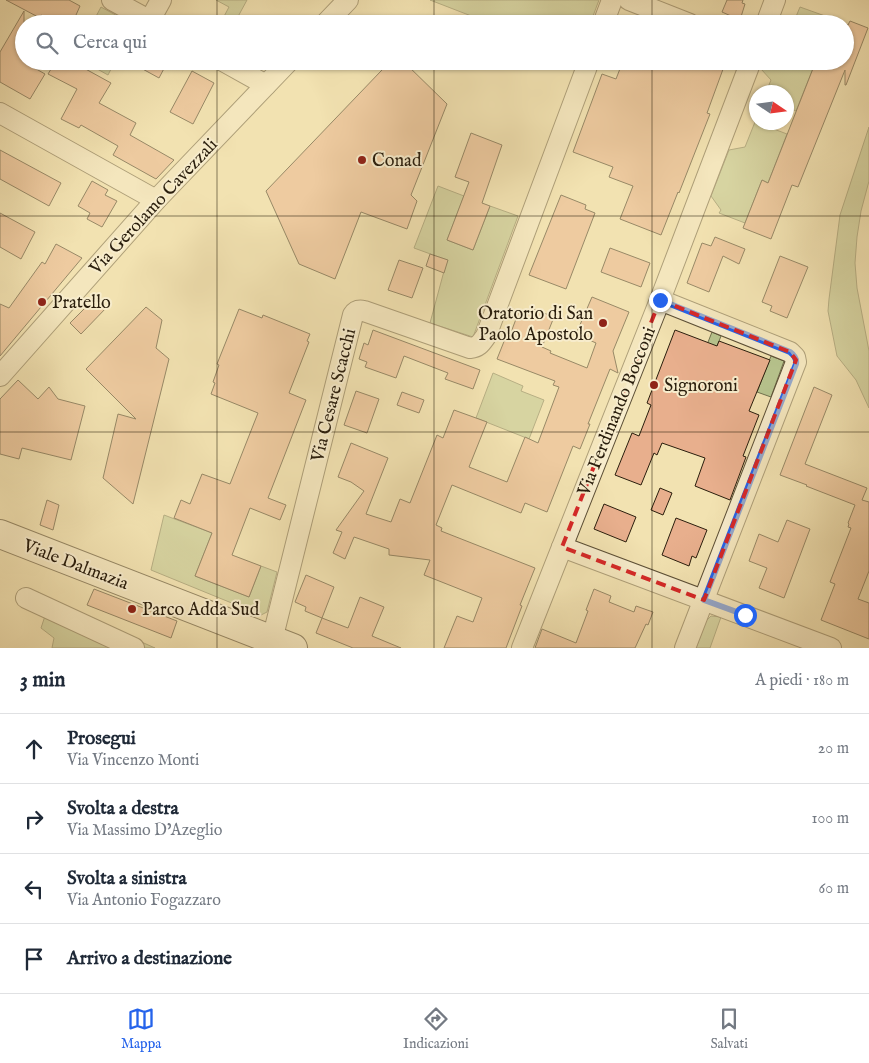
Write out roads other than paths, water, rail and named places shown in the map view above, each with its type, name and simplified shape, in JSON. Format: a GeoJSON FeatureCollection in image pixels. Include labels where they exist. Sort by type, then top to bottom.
{"type":"FeatureCollection","features":[{"type":"Feature","properties":{"kind":"street"},"geometry":{"type":"LineString","coordinates":[[112,0],[140,15]]}},
{"type":"Feature","properties":{"kind":"street"},"geometry":{"type":"LineString","coordinates":[[156,15],[161,0]]}},
{"type":"Feature","properties":{"kind":"street"},"geometry":{"type":"LineString","coordinates":[[334,15],[348,0]]}},
{"type":"Feature","properties":{"kind":"street"},"geometry":{"type":"LineString","coordinates":[[606,15],[612,0]]}},
{"type":"Feature","properties":{"kind":"street"},"geometry":{"type":"LineString","coordinates":[[629,0],[667,15]]}},
{"type":"Feature","properties":{"kind":"street"},"geometry":{"type":"LineString","coordinates":[[769,15],[775,0]]}},
{"type":"Feature","properties":{"kind":"street"},"geometry":{"type":"LineString","coordinates":[[239,70],[266,85]]}},
{"type":"Feature","properties":{"kind":"street","name":"Via Gerolamo Cavezzali"},"geometry":{"type":"LineString","coordinates":[[0,376],[156,200],[280,70]]}},
{"type":"Feature","properties":{"kind":"street","name":"Via Cesare Scacchi"},"geometry":{"type":"LineString","coordinates":[[282,644],[355,311],[364,311],[470,348],[477,347],[482,343],[586,70]]}},
{"type":"Feature","properties":{"kind":"street","name":"Via Ferdinando Bocconi"},"geometry":{"type":"LineString","coordinates":[[522,648],[660,300],[748,70]]}},
{"type":"Feature","properties":{"kind":"street"},"geometry":{"type":"LineString","coordinates":[[0,113],[156,200]]}},
{"type":"Feature","properties":{"kind":"street"},"geometry":{"type":"LineString","coordinates":[[660,300],[790,352],[795,357],[796,364],[685,648]]}},
{"type":"Feature","properties":{"kind":"street","name":"Viale Dalmazia"},"geometry":{"type":"LineString","coordinates":[[0,534],[282,644]]}},
{"type":"Feature","properties":{"kind":"street"},"geometry":{"type":"LineString","coordinates":[[562,546],[831,648]]}},
{"type":"Feature","properties":{"kind":"street"},"geometry":{"type":"LineString","coordinates":[[26,598],[134,648]]}},
{"type":"Feature","properties":{"kind":"place","name":"Conad"},"geometry":{"type":"Point","coordinates":[362,160]}},
{"type":"Feature","properties":{"kind":"place","name":"Pratello"},"geometry":{"type":"Point","coordinates":[42,302]}},
{"type":"Feature","properties":{"kind":"place","name":"Oratorio di San Paolo Apostolo"},"geometry":{"type":"Point","coordinates":[603,323]}},
{"type":"Feature","properties":{"kind":"place","name":"Signoroni"},"geometry":{"type":"Point","coordinates":[654,385]}},
{"type":"Feature","properties":{"kind":"place","name":"Parco Adda Sud"},"geometry":{"type":"Point","coordinates":[132,609]}}]}
